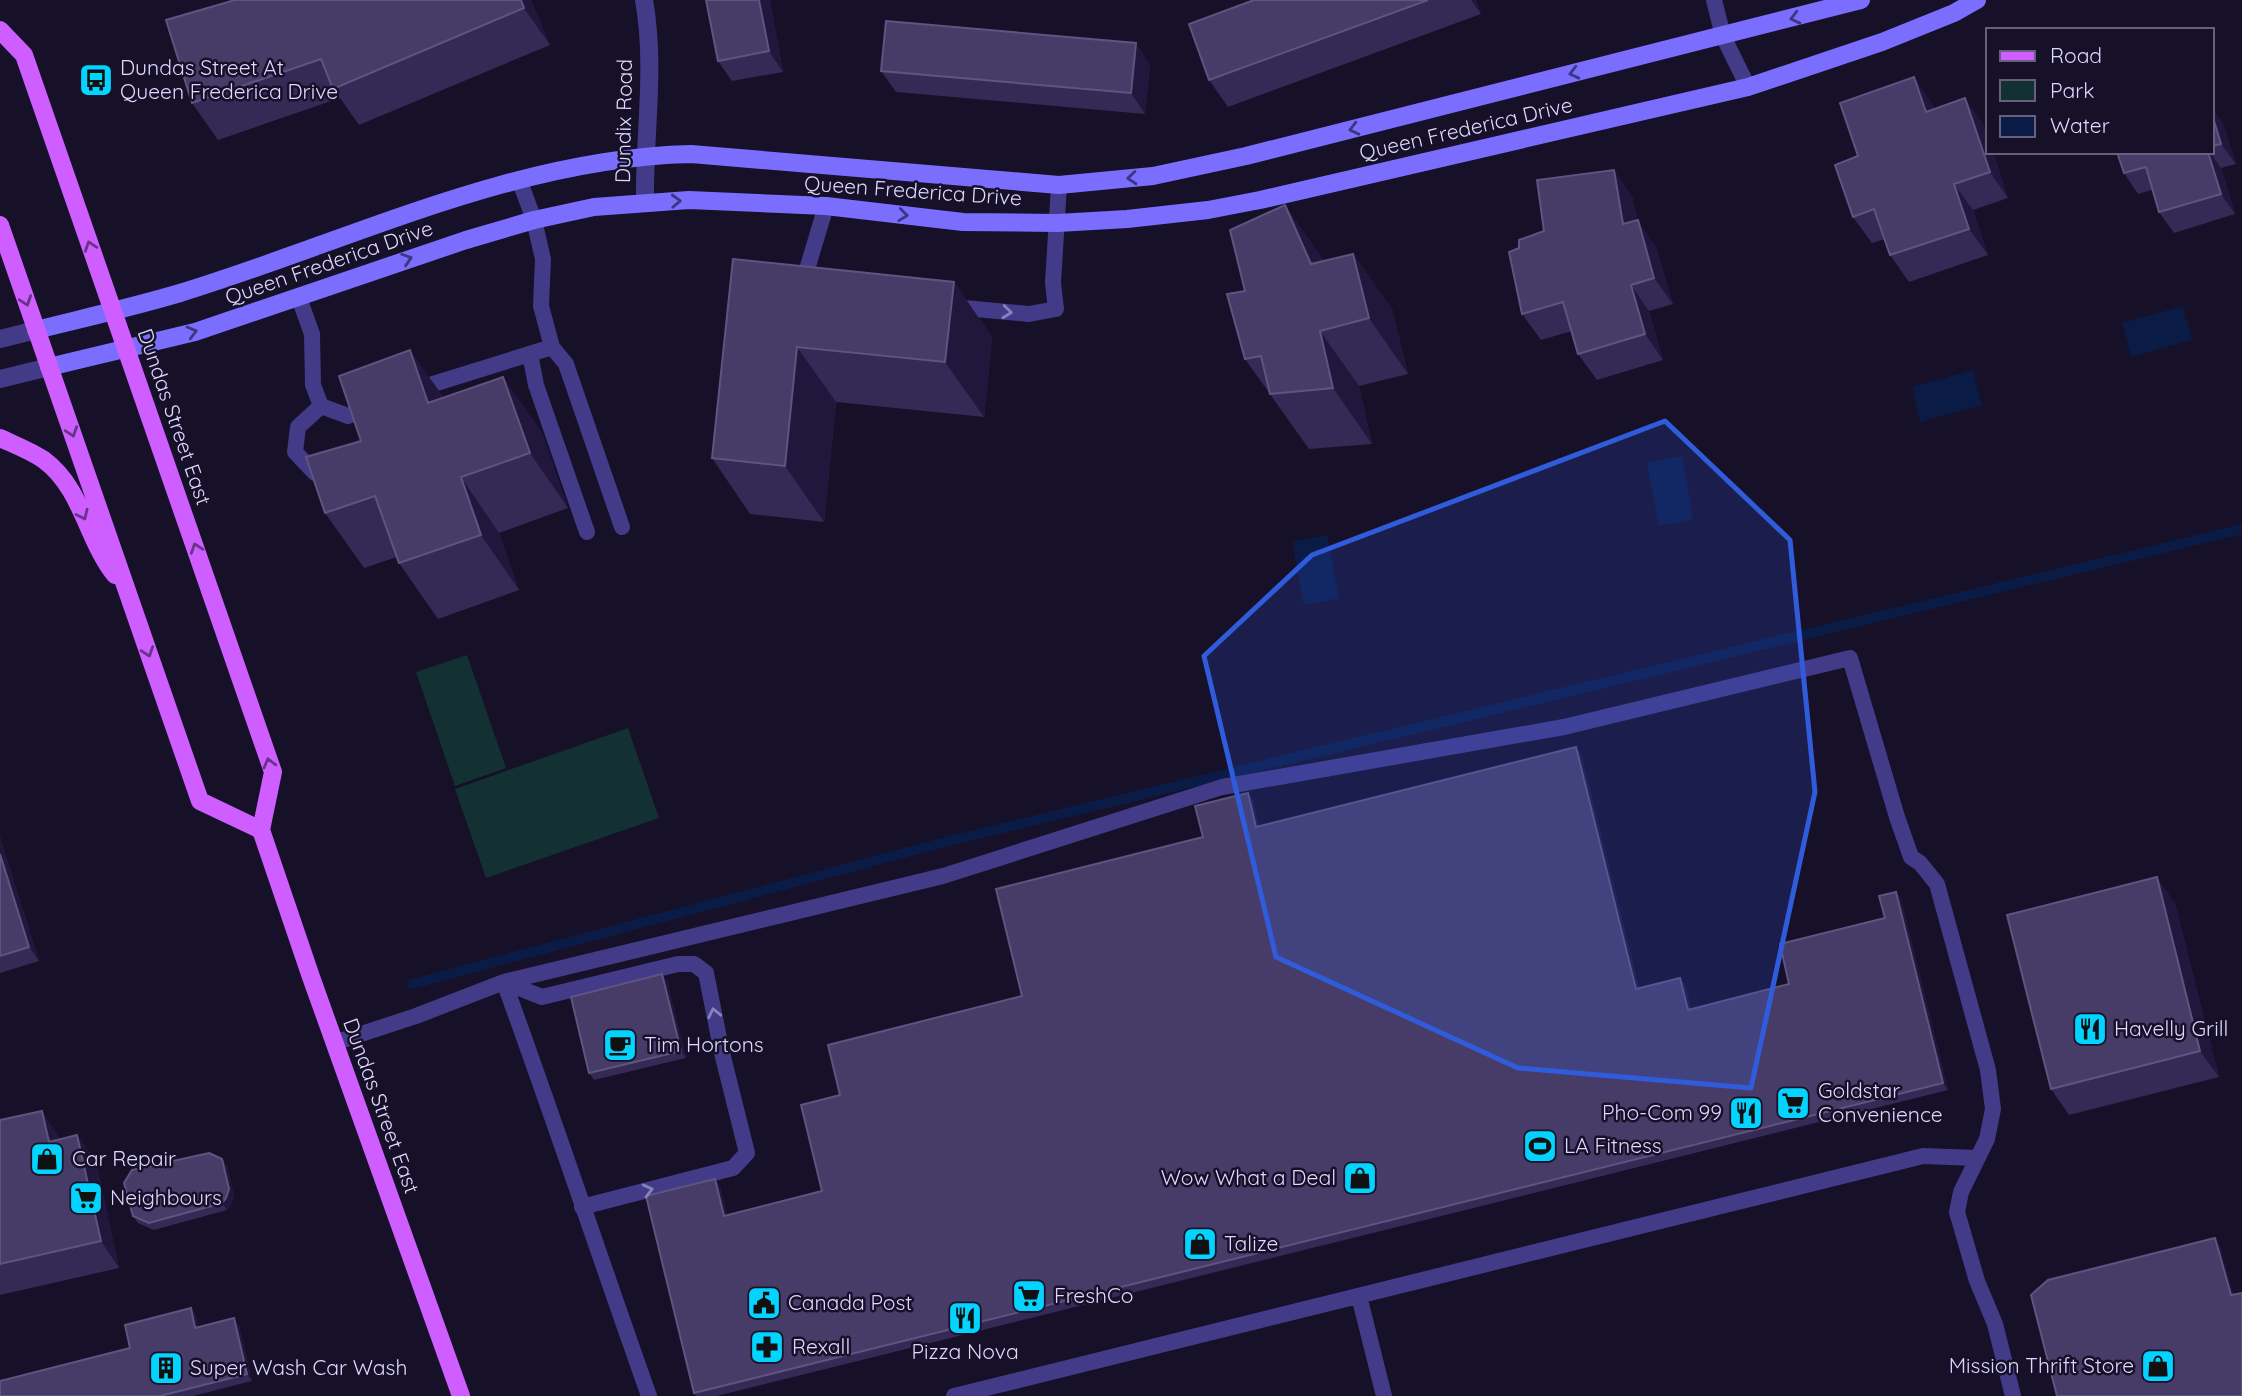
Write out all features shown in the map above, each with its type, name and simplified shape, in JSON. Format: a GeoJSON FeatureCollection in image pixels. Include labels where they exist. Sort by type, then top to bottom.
{"type":"FeatureCollection","features":[{"type":"Feature","properties":{"kind":"main road","name":"Dundas Street East"},"geometry":{"type":"LineString","coordinates":[[0,30],[24,55],[273,772],[261,830],[334,1043],[461,1396]]}},
{"type":"Feature","properties":{"kind":"main road"},"geometry":{"type":"LineString","coordinates":[[0,225],[200,802],[261,830]]}},
{"type":"Feature","properties":{"kind":"main road"},"geometry":{"type":"LineString","coordinates":[[0,438],[45,461],[63,481],[77,501],[105,562],[126,587]]}},
{"type":"Feature","properties":{"kind":"street","name":"Dundix Road"},"geometry":{"type":"LineString","coordinates":[[644,0],[650,100],[644,155],[645,202]]}},
{"type":"Feature","properties":{"kind":"street","name":"Queen Frederica Drive"},"geometry":{"type":"LineString","coordinates":[[36,330],[180,293],[519,179],[596,162],[644,155],[720,156],[1059,185],[1153,176],[1247,156],[1861,0]]}},
{"type":"Feature","properties":{"kind":"street","name":"Queen Frederica Drive"},"geometry":{"type":"LineString","coordinates":[[49,367],[195,332],[299,298],[372,270],[534,220],[594,207],[689,200],[826,206],[963,222],[1058,223],[1208,210],[1748,87],[1882,42],[1954,13],[1977,0]]}},
{"type":"Feature","properties":{"kind":"street"},"geometry":{"type":"LineString","coordinates":[[0,340],[36,330]]}},
{"type":"Feature","properties":{"kind":"street"},"geometry":{"type":"LineString","coordinates":[[0,379],[49,367]]}},
{"type":"Feature","properties":{"kind":"lane"},"geometry":{"type":"LineString","coordinates":[[1714,0],[1723,36],[1748,87]]}},
{"type":"Feature","properties":{"kind":"lane"},"geometry":{"type":"LineString","coordinates":[[519,179],[534,220],[543,259],[541,306],[552,347],[566,364],[622,527]]}},
{"type":"Feature","properties":{"kind":"lane"},"geometry":{"type":"LineString","coordinates":[[940,306],[1028,314],[1056,309],[1053,283],[1059,185]]}},
{"type":"Feature","properties":{"kind":"lane"},"geometry":{"type":"LineString","coordinates":[[820,299],[810,292],[807,280],[808,266],[826,206]]}},
{"type":"Feature","properties":{"kind":"lane"},"geometry":{"type":"LineString","coordinates":[[299,298],[312,334],[313,385],[321,406],[348,416],[387,399],[552,347]]}},
{"type":"Feature","properties":{"kind":"lane"},"geometry":{"type":"LineString","coordinates":[[530,354],[536,385],[587,532]]}},
{"type":"Feature","properties":{"kind":"lane"},"geometry":{"type":"LineString","coordinates":[[372,427],[387,399]]}},
{"type":"Feature","properties":{"kind":"lane"},"geometry":{"type":"LineString","coordinates":[[321,406],[298,427],[295,452],[315,473],[344,481]]}},
{"type":"Feature","properties":{"kind":"lane"},"geometry":{"type":"LineString","coordinates":[[334,1043],[416,1016],[504,982],[943,876],[1222,787],[1564,727],[1850,658],[1911,857],[1920,863],[1937,884],[1988,1070],[1993,1109],[1987,1139],[1961,1192],[1956,1212],[1994,1324],[2013,1396]]}},
{"type":"Feature","properties":{"kind":"lane"},"geometry":{"type":"LineString","coordinates":[[504,982],[542,997],[678,964],[694,964],[706,973],[722,1053],[747,1153],[733,1168],[582,1207]]}},
{"type":"Feature","properties":{"kind":"lane"},"geometry":{"type":"LineString","coordinates":[[504,982],[649,1396]]}},
{"type":"Feature","properties":{"kind":"lane"},"geometry":{"type":"LineString","coordinates":[[954,1396],[1923,1156],[1978,1158]]}},
{"type":"Feature","properties":{"kind":"lane"},"geometry":{"type":"LineString","coordinates":[[1359,1296],[1384,1396]]}},
{"type":"Feature","properties":{"kind":"highlighted area"},"geometry":{"type":"Polygon","coordinates":[[[1665,421],[1790,540],[1815,792],[1751,1088],[1518,1068],[1276,957],[1204,656],[1312,555],[1665,421]]]}},
{"type":"Feature","properties":{"kind":"green space"},"geometry":{"type":"Polygon","coordinates":[[[467,655],[506,768],[455,786],[416,672],[467,655]]]}},
{"type":"Feature","properties":{"kind":"green space"},"geometry":{"type":"Polygon","coordinates":[[[628,728],[659,818],[486,878],[455,789],[628,728]]]}},
{"type":"Feature","properties":{"kind":"water"},"geometry":{"type":"Polygon","coordinates":[[[2183,306],[2192,340],[2131,357],[2122,323],[2183,306]]]}},
{"type":"Feature","properties":{"kind":"water"},"geometry":{"type":"Polygon","coordinates":[[[1973,370],[1982,405],[1920,422],[1912,387],[1973,370]]]}},
{"type":"Feature","properties":{"kind":"water"},"geometry":{"type":"Polygon","coordinates":[[[1682,456],[1693,519],[1659,526],[1647,463],[1682,456]]]}},
{"type":"Feature","properties":{"kind":"water"},"geometry":{"type":"Polygon","coordinates":[[[1327,535],[1339,598],[1304,605],[1292,542],[1327,535]]]}},
{"type":"Feature","properties":{"kind":"building"},"geometry":{"type":"Polygon","coordinates":[[[235,0],[521,0],[524,8],[333,89],[321,59],[192,103],[166,20],[235,0]]]}},
{"type":"Feature","properties":{"kind":"building"},"geometry":{"type":"Polygon","coordinates":[[[706,0],[759,0],[769,51],[718,61],[706,0]]]}},
{"type":"Feature","properties":{"kind":"building"},"geometry":{"type":"Polygon","coordinates":[[[1254,0],[1428,0],[1209,80],[1189,24],[1254,0]]]}},
{"type":"Feature","properties":{"kind":"building"},"geometry":{"type":"Polygon","coordinates":[[[886,21],[1136,43],[1131,93],[881,71],[886,21]]]}},
{"type":"Feature","properties":{"kind":"building"},"geometry":{"type":"Polygon","coordinates":[[[1914,77],[1926,112],[1965,98],[1990,172],[1954,184],[1969,229],[1890,255],[1874,209],[1853,217],[1835,165],[1858,156],[1840,103],[1914,77]]]}},
{"type":"Feature","properties":{"kind":"building"},"geometry":{"type":"Polygon","coordinates":[[[2214,121],[2221,144],[2214,146],[2214,121]]]}},
{"type":"Feature","properties":{"kind":"building"},"geometry":{"type":"Polygon","coordinates":[[[2118,154],[2209,154],[2221,194],[2159,212],[2146,167],[2124,173],[2118,154]]]}},
{"type":"Feature","properties":{"kind":"building"},"geometry":{"type":"Polygon","coordinates":[[[1614,170],[1623,224],[1638,220],[1654,278],[1631,285],[1645,334],[1578,354],[1563,302],[1522,314],[1509,252],[1519,248],[1519,240],[1544,231],[1537,180],[1614,170]]]}},
{"type":"Feature","properties":{"kind":"building"},"geometry":{"type":"Polygon","coordinates":[[[1285,205],[1311,264],[1353,254],[1369,318],[1320,331],[1333,388],[1270,394],[1261,356],[1245,359],[1227,294],[1245,291],[1230,230],[1285,205]]]}},
{"type":"Feature","properties":{"kind":"building"},"geometry":{"type":"Polygon","coordinates":[[[733,259],[954,282],[945,362],[797,347],[785,466],[712,458],[733,259]]]}},
{"type":"Feature","properties":{"kind":"building"},"geometry":{"type":"Polygon","coordinates":[[[410,350],[428,403],[503,377],[530,453],[461,477],[481,535],[399,563],[375,496],[325,513],[306,457],[361,441],[339,376],[410,350]]]}},
{"type":"Feature","properties":{"kind":"building"},"geometry":{"type":"Polygon","coordinates":[[[1576,747],[1636,989],[1680,978],[1688,1010],[1789,984],[1780,944],[1885,918],[1879,896],[1896,892],[1943,1083],[694,1393],[646,1196],[715,1179],[724,1216],[822,1191],[801,1105],[840,1095],[828,1045],[1022,996],[996,889],[1203,837],[1195,806],[1248,793],[1256,827],[1576,747]]]}},
{"type":"Feature","properties":{"kind":"building"},"geometry":{"type":"Polygon","coordinates":[[[0,854],[29,947],[0,956],[0,854]]]}},
{"type":"Feature","properties":{"kind":"building"},"geometry":{"type":"Polygon","coordinates":[[[2157,877],[2200,1051],[2051,1089],[2007,915],[2157,877]]]}},
{"type":"Feature","properties":{"kind":"building"},"geometry":{"type":"Polygon","coordinates":[[[662,974],[681,1051],[589,1073],[571,997],[662,974]]]}},
{"type":"Feature","properties":{"kind":"building"},"geometry":{"type":"Polygon","coordinates":[[[42,1111],[49,1142],[77,1135],[101,1241],[0,1264],[0,1120],[42,1111]]]}},
{"type":"Feature","properties":{"kind":"building"},"geometry":{"type":"Polygon","coordinates":[[[209,1153],[222,1159],[229,1189],[222,1203],[149,1223],[133,1216],[124,1183],[132,1170],[209,1153]]]}},
{"type":"Feature","properties":{"kind":"building"},"geometry":{"type":"Polygon","coordinates":[[[2215,1238],[2231,1295],[2242,1293],[2242,1396],[2057,1396],[2031,1295],[2048,1280],[2215,1238]]]}},
{"type":"Feature","properties":{"kind":"building","name":"Super Wash Car Wash"},"geometry":{"type":"Polygon","coordinates":[[[191,1308],[195,1328],[234,1318],[247,1374],[160,1396],[0,1396],[0,1381],[130,1348],[125,1325],[191,1308]]]}},
{"type":"Feature","properties":{"kind":"waterway"},"geometry":{"type":"LineString","coordinates":[[412,984],[953,840],[2242,529]]}},
{"type":"Feature","properties":{"kind":"place","name":"Dundas Street At Queen Frederica Drive"},"geometry":{"type":"Point","coordinates":[96,80]}},
{"type":"Feature","properties":{"kind":"place","name":"Havelly Grill"},"geometry":{"type":"Point","coordinates":[2090,1029]}},
{"type":"Feature","properties":{"kind":"place","name":"Tim Hortons"},"geometry":{"type":"Point","coordinates":[620,1045]}},
{"type":"Feature","properties":{"kind":"place","name":"Goldstar Convenience"},"geometry":{"type":"Point","coordinates":[1793,1103]}},
{"type":"Feature","properties":{"kind":"place","name":"Pho-Com 99"},"geometry":{"type":"Point","coordinates":[1746,1113]}},
{"type":"Feature","properties":{"kind":"place","name":"LA Fitness"},"geometry":{"type":"Point","coordinates":[1540,1146]}},
{"type":"Feature","properties":{"kind":"place","name":"Car Repair"},"geometry":{"type":"Point","coordinates":[47,1159]}},
{"type":"Feature","properties":{"kind":"place","name":"Wow What a Deal"},"geometry":{"type":"Point","coordinates":[1360,1178]}},
{"type":"Feature","properties":{"kind":"place","name":"Neighbours"},"geometry":{"type":"Point","coordinates":[86,1198]}},
{"type":"Feature","properties":{"kind":"place","name":"Talize"},"geometry":{"type":"Point","coordinates":[1200,1244]}},
{"type":"Feature","properties":{"kind":"place","name":"FreshCo"},"geometry":{"type":"Point","coordinates":[1029,1296]}},
{"type":"Feature","properties":{"kind":"place","name":"Canada Post"},"geometry":{"type":"Point","coordinates":[764,1303]}},
{"type":"Feature","properties":{"kind":"place","name":"Pizza Nova"},"geometry":{"type":"Point","coordinates":[965,1318]}},
{"type":"Feature","properties":{"kind":"place","name":"Rexall"},"geometry":{"type":"Point","coordinates":[767,1347]}},
{"type":"Feature","properties":{"kind":"place","name":"Mission Thrift Store"},"geometry":{"type":"Point","coordinates":[2158,1366]}},
{"type":"Feature","properties":{"kind":"place","name":"Super Wash Car Wash"},"geometry":{"type":"Point","coordinates":[166,1368]}}]}
